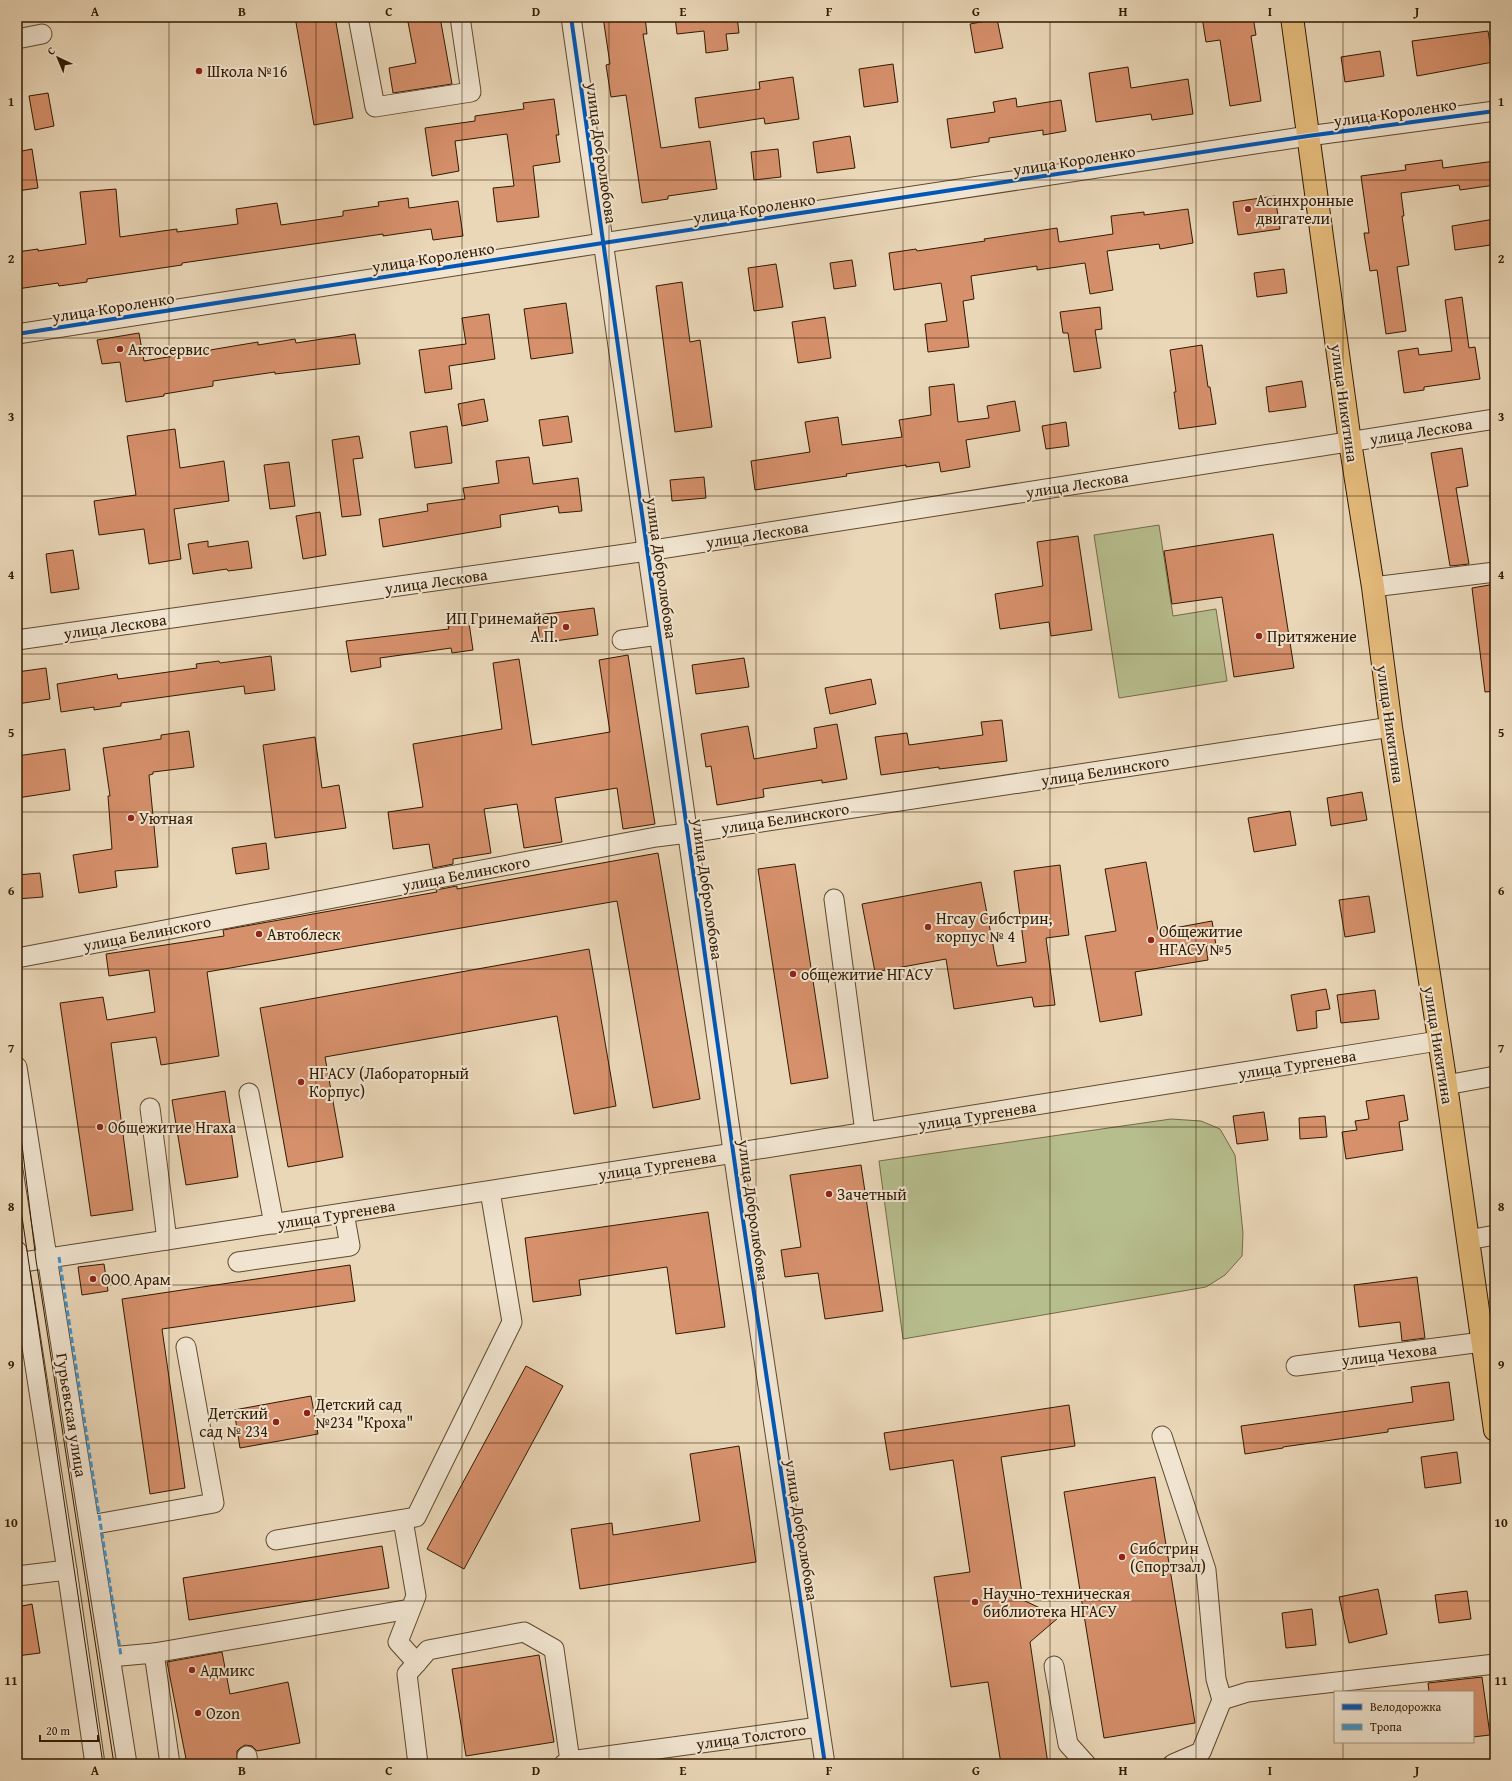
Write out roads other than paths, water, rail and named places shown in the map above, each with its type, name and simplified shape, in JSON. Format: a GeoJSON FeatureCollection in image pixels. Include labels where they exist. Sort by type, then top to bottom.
{"type":"FeatureCollection","features":[{"type":"Feature","properties":{"kind":"main road","name":"улица Никитина"},"geometry":{"type":"LineString","coordinates":[[1292,17],[1350,442],[1373,587],[1390,727],[1446,1085],[1495,1430]]}},
{"type":"Feature","properties":{"kind":"street"},"geometry":{"type":"LineString","coordinates":[[358,17],[375,107],[471,92],[460,17]]}},
{"type":"Feature","properties":{"kind":"street","name":"улица Добролюбова"},"geometry":{"type":"LineString","coordinates":[[571,17],[734,1153],[825,1764]]}},
{"type":"Feature","properties":{"kind":"street"},"geometry":{"type":"LineString","coordinates":[[17,39],[42,34]]}},
{"type":"Feature","properties":{"kind":"street","name":"улица Короленко"},"geometry":{"type":"LineString","coordinates":[[17,334],[1308,136],[1495,111]]}},
{"type":"Feature","properties":{"kind":"street","name":"улица Лескова"},"geometry":{"type":"LineString","coordinates":[[17,640],[647,551],[1495,419]]}},
{"type":"Feature","properties":{"kind":"street"},"geometry":{"type":"LineString","coordinates":[[1373,587],[1495,572]]}},
{"type":"Feature","properties":{"kind":"street"},"geometry":{"type":"LineString","coordinates":[[622,640],[659,635]]}},
{"type":"Feature","properties":{"kind":"street","name":"улица Белинского"},"geometry":{"type":"LineString","coordinates":[[17,958],[656,836],[688,833],[1390,727]]}},
{"type":"Feature","properties":{"kind":"street"},"geometry":{"type":"LineString","coordinates":[[834,899],[865,1132]]}},
{"type":"Feature","properties":{"kind":"street","name":"улица Тургенева"},"geometry":{"type":"LineString","coordinates":[[18,1259],[46,1259],[490,1191],[1438,1041]]}},
{"type":"Feature","properties":{"kind":"street","name":"Гурьевская улица"},"geometry":{"type":"LineString","coordinates":[[17,1066],[46,1259],[90,1525],[127,1764]]}},
{"type":"Feature","properties":{"kind":"street"},"geometry":{"type":"LineString","coordinates":[[1446,1085],[1495,1076]]}},
{"type":"Feature","properties":{"kind":"street"},"geometry":{"type":"LineString","coordinates":[[249,1093],[274,1224]]}},
{"type":"Feature","properties":{"kind":"street"},"geometry":{"type":"LineString","coordinates":[[150,1108],[167,1240]]}},
{"type":"Feature","properties":{"kind":"street"},"geometry":{"type":"LineString","coordinates":[[276,1540],[416,1517],[512,1322],[490,1191]]}},
{"type":"Feature","properties":{"kind":"street"},"geometry":{"type":"LineString","coordinates":[[238,1262],[350,1246],[344,1213]]}},
{"type":"Feature","properties":{"kind":"street"},"geometry":{"type":"LineString","coordinates":[[1468,1240],[1495,1235]]}},
{"type":"Feature","properties":{"kind":"street","name":"Гурьевская улица"},"geometry":{"type":"LineString","coordinates":[[18,1259],[67,1570],[95,1764]]}},
{"type":"Feature","properties":{"kind":"street","name":"улица Чехова"},"geometry":{"type":"LineString","coordinates":[[1296,1366],[1482,1342]]}},
{"type":"Feature","properties":{"kind":"street"},"geometry":{"type":"LineString","coordinates":[[90,1525],[214,1503],[186,1347]]}},
{"type":"Feature","properties":{"kind":"street"},"geometry":{"type":"LineString","coordinates":[[1162,1436],[1206,1570],[1216,1678],[1222,1700],[1201,1752],[1173,1764]]}},
{"type":"Feature","properties":{"kind":"street"},"geometry":{"type":"LineString","coordinates":[[403,1520],[416,1596],[398,1642],[417,1663]]}},
{"type":"Feature","properties":{"kind":"street"},"geometry":{"type":"LineString","coordinates":[[17,1576],[67,1570]]}},
{"type":"Feature","properties":{"kind":"street"},"geometry":{"type":"LineString","coordinates":[[110,1657],[154,1653],[410,1609]]}},
{"type":"Feature","properties":{"kind":"street"},"geometry":{"type":"LineString","coordinates":[[418,1764],[407,1674],[428,1650],[524,1632],[554,1649],[567,1762]]}},
{"type":"Feature","properties":{"kind":"street"},"geometry":{"type":"LineString","coordinates":[[154,1653],[170,1764]]}},
{"type":"Feature","properties":{"kind":"street"},"geometry":{"type":"LineString","coordinates":[[1222,1700],[1248,1692],[1495,1664]]}},
{"type":"Feature","properties":{"kind":"street"},"geometry":{"type":"LineString","coordinates":[[1054,1666],[1068,1744],[1086,1764]]}},
{"type":"Feature","properties":{"kind":"street","name":"улица Толстого"},"geometry":{"type":"LineString","coordinates":[[567,1762],[819,1726]]}},
{"type":"Feature","properties":{"kind":"tram line"},"geometry":{"type":"LineString","coordinates":[[17,1104],[36,1260],[114,1764]]}},
{"type":"Feature","properties":{"kind":"tram line"},"geometry":{"type":"LineString","coordinates":[[17,1183],[103,1764]]}},
{"type":"Feature","properties":{"kind":"place","name":"Школа №16"},"geometry":{"type":"Point","coordinates":[199,71]}},
{"type":"Feature","properties":{"kind":"place","name":"Асинхронные двигатели"},"geometry":{"type":"Point","coordinates":[1248,209]}},
{"type":"Feature","properties":{"kind":"place","name":"Актосервис"},"geometry":{"type":"Point","coordinates":[120,349]}},
{"type":"Feature","properties":{"kind":"place","name":"ИП Гринемайер А.П."},"geometry":{"type":"Point","coordinates":[566,627]}},
{"type":"Feature","properties":{"kind":"place","name":"Притяжение"},"geometry":{"type":"Point","coordinates":[1259,636]}},
{"type":"Feature","properties":{"kind":"place","name":"Уютная"},"geometry":{"type":"Point","coordinates":[131,818]}},
{"type":"Feature","properties":{"kind":"place","name":"Нгсау Сибстрин, корпус № 4"},"geometry":{"type":"Point","coordinates":[928,927]}},
{"type":"Feature","properties":{"kind":"place","name":"Автоблеск"},"geometry":{"type":"Point","coordinates":[259,934]}},
{"type":"Feature","properties":{"kind":"place","name":"Общежитие НГАСУ №5"},"geometry":{"type":"Point","coordinates":[1151,940]}},
{"type":"Feature","properties":{"kind":"place","name":"общежитие НГАСУ"},"geometry":{"type":"Point","coordinates":[793,974]}},
{"type":"Feature","properties":{"kind":"place","name":"НГАСУ (Лабораторный Корпус)"},"geometry":{"type":"Point","coordinates":[301,1082]}},
{"type":"Feature","properties":{"kind":"place","name":"Общежитие Нгаха"},"geometry":{"type":"Point","coordinates":[100,1127]}},
{"type":"Feature","properties":{"kind":"place","name":"Зачетный"},"geometry":{"type":"Point","coordinates":[829,1194]}},
{"type":"Feature","properties":{"kind":"place","name":"ООО Арам"},"geometry":{"type":"Point","coordinates":[93,1279]}},
{"type":"Feature","properties":{"kind":"place","name":"Детский сад №234 \"Кроха\""},"geometry":{"type":"Point","coordinates":[307,1413]}},
{"type":"Feature","properties":{"kind":"place","name":"Детский сад № 234"},"geometry":{"type":"Point","coordinates":[276,1422]}},
{"type":"Feature","properties":{"kind":"place","name":"Сибстрин (Спортзал)"},"geometry":{"type":"Point","coordinates":[1122,1557]}},
{"type":"Feature","properties":{"kind":"place","name":"Научно-техническая библиотека НГАСУ"},"geometry":{"type":"Point","coordinates":[975,1602]}},
{"type":"Feature","properties":{"kind":"place","name":"Адмикс"},"geometry":{"type":"Point","coordinates":[192,1670]}},
{"type":"Feature","properties":{"kind":"place","name":"Ozon"},"geometry":{"type":"Point","coordinates":[198,1713]}}]}
